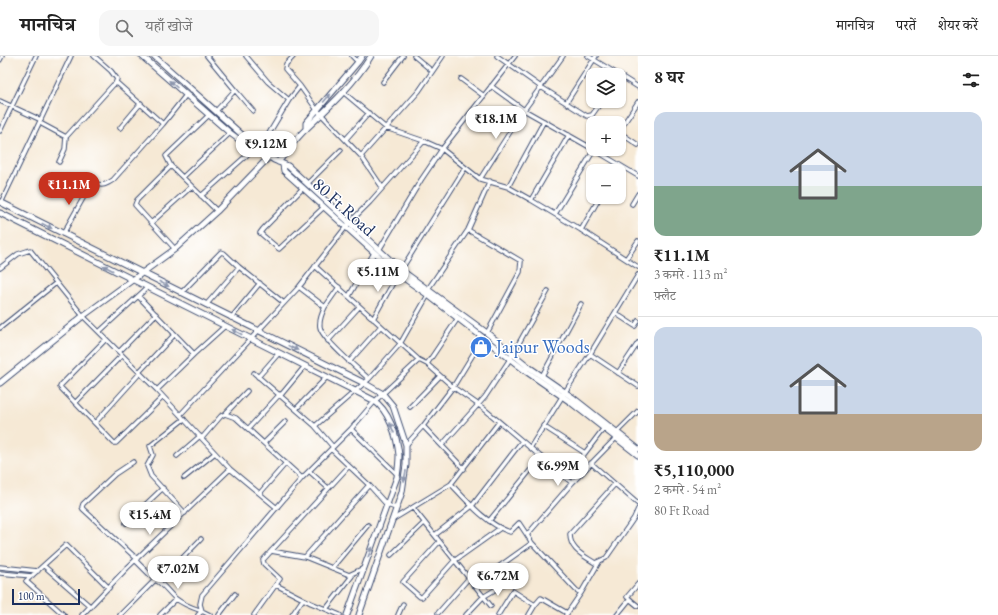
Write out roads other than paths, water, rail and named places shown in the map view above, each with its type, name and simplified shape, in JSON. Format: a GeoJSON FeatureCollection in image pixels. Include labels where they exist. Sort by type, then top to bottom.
{"type":"FeatureCollection","features":[{"type":"Feature","properties":{"kind":"street"},"geometry":{"type":"LineString","coordinates":[[0,60],[2,56]]}},
{"type":"Feature","properties":{"kind":"street"},"geometry":{"type":"LineString","coordinates":[[0,132],[36,56]]}},
{"type":"Feature","properties":{"kind":"street"},"geometry":{"type":"LineString","coordinates":[[71,56],[0,203],[231,318],[366,381]]}},
{"type":"Feature","properties":{"kind":"street"},"geometry":{"type":"LineString","coordinates":[[59,162],[65,149],[66,137],[115,84],[117,79],[111,70],[94,56]]}},
{"type":"Feature","properties":{"kind":"street"},"geometry":{"type":"LineString","coordinates":[[142,56],[230,133],[252,149],[259,150]]}},
{"type":"Feature","properties":{"kind":"street"},"geometry":{"type":"LineString","coordinates":[[154,56],[259,150],[280,164],[306,129],[343,92],[364,68],[371,56]]}},
{"type":"Feature","properties":{"kind":"street"},"geometry":{"type":"LineString","coordinates":[[207,56],[253,111]]}},
{"type":"Feature","properties":{"kind":"street"},"geometry":{"type":"LineString","coordinates":[[246,56],[268,82],[288,100]]}},
{"type":"Feature","properties":{"kind":"street"},"geometry":{"type":"LineString","coordinates":[[293,56],[286,64],[285,69],[300,86],[317,110],[361,156],[382,187]]}},
{"type":"Feature","properties":{"kind":"street"},"geometry":{"type":"LineString","coordinates":[[352,56],[358,62]]}},
{"type":"Feature","properties":{"kind":"street"},"geometry":{"type":"LineString","coordinates":[[306,129],[306,123],[362,56]]}},
{"type":"Feature","properties":{"kind":"street"},"geometry":{"type":"LineString","coordinates":[[383,82],[403,56]]}},
{"type":"Feature","properties":{"kind":"street"},"geometry":{"type":"LineString","coordinates":[[414,56],[432,71]]}},
{"type":"Feature","properties":{"kind":"street"},"geometry":{"type":"LineString","coordinates":[[361,156],[419,91],[443,56]]}},
{"type":"Feature","properties":{"kind":"street"},"geometry":{"type":"LineString","coordinates":[[497,56],[508,65],[587,116],[590,116],[597,108]]}},
{"type":"Feature","properties":{"kind":"street"},"geometry":{"type":"LineString","coordinates":[[349,296],[421,180],[442,150],[515,56]]}},
{"type":"Feature","properties":{"kind":"street"},"geometry":{"type":"LineString","coordinates":[[480,179],[524,110],[564,56]]}},
{"type":"Feature","properties":{"kind":"street"},"geometry":{"type":"LineString","coordinates":[[588,56],[595,58],[609,68]]}},
{"type":"Feature","properties":{"kind":"street"},"geometry":{"type":"LineString","coordinates":[[566,103],[595,58]]}},
{"type":"Feature","properties":{"kind":"street"},"geometry":{"type":"LineString","coordinates":[[461,79],[484,96]]}},
{"type":"Feature","properties":{"kind":"street"},"geometry":{"type":"LineString","coordinates":[[626,79],[638,87]]}},
{"type":"Feature","properties":{"kind":"street"},"geometry":{"type":"LineString","coordinates":[[115,84],[117,83],[123,87],[163,124]]}},
{"type":"Feature","properties":{"kind":"street"},"geometry":{"type":"LineString","coordinates":[[259,150],[288,100],[300,86]]}},
{"type":"Feature","properties":{"kind":"street"},"geometry":{"type":"LineString","coordinates":[[491,86],[524,110],[586,145]]}},
{"type":"Feature","properties":{"kind":"street"},"geometry":{"type":"LineString","coordinates":[[216,111],[235,90]]}},
{"type":"Feature","properties":{"kind":"street"},"geometry":{"type":"LineString","coordinates":[[343,92],[386,128],[424,141],[442,150],[480,179],[508,188],[531,200],[638,267]]}},
{"type":"Feature","properties":{"kind":"street"},"geometry":{"type":"LineString","coordinates":[[63,234],[90,186],[95,183],[98,185],[104,185],[113,180],[163,124],[186,95]]}},
{"type":"Feature","properties":{"kind":"street"},"geometry":{"type":"LineString","coordinates":[[0,101],[66,137]]}},
{"type":"Feature","properties":{"kind":"street"},"geometry":{"type":"LineString","coordinates":[[626,120],[638,102]]}},
{"type":"Feature","properties":{"kind":"street"},"geometry":{"type":"LineString","coordinates":[[120,128],[141,103]]}},
{"type":"Feature","properties":{"kind":"street"},"geometry":{"type":"LineString","coordinates":[[346,139],[369,113]]}},
{"type":"Feature","properties":{"kind":"street"},"geometry":{"type":"LineString","coordinates":[[209,115],[166,156],[171,166],[217,211]]}},
{"type":"Feature","properties":{"kind":"street"},"geometry":{"type":"LineString","coordinates":[[508,188],[544,122]]}},
{"type":"Feature","properties":{"kind":"street"},"geometry":{"type":"LineString","coordinates":[[183,177],[230,133]]}},
{"type":"Feature","properties":{"kind":"street"},"geometry":{"type":"LineString","coordinates":[[531,200],[569,136]]}},
{"type":"Feature","properties":{"kind":"street"},"geometry":{"type":"LineString","coordinates":[[626,136],[638,145]]}},
{"type":"Feature","properties":{"kind":"street"},"geometry":{"type":"LineString","coordinates":[[180,415],[284,303],[347,225],[370,202],[424,141]]}},
{"type":"Feature","properties":{"kind":"street"},"geometry":{"type":"LineString","coordinates":[[201,196],[252,149]]}},
{"type":"Feature","properties":{"kind":"street"},"geometry":{"type":"LineString","coordinates":[[324,207],[279,249],[260,233],[341,150]]}},
{"type":"Feature","properties":{"kind":"street"},"geometry":{"type":"LineString","coordinates":[[555,214],[590,156]]}},
{"type":"Feature","properties":{"kind":"street"},"geometry":{"type":"LineString","coordinates":[[604,156],[616,164]]}},
{"type":"Feature","properties":{"kind":"street"},"geometry":{"type":"LineString","coordinates":[[0,383],[83,316],[174,249],[217,211],[269,157]]}},
{"type":"Feature","properties":{"kind":"street","name":"80 Ft Road"},"geometry":{"type":"LineString","coordinates":[[280,164],[284,171],[305,186],[399,272],[483,338],[542,376],[604,428],[638,448]]}},
{"type":"Feature","properties":{"kind":"street"},"geometry":{"type":"LineString","coordinates":[[171,166],[137,200],[135,205],[174,249]]}},
{"type":"Feature","properties":{"kind":"street"},"geometry":{"type":"LineString","coordinates":[[373,319],[399,272],[465,168]]}},
{"type":"Feature","properties":{"kind":"street"},"geometry":{"type":"LineString","coordinates":[[626,169],[638,176]]}},
{"type":"Feature","properties":{"kind":"street"},"geometry":{"type":"LineString","coordinates":[[315,426],[366,381],[400,344],[428,295],[428,289],[468,230],[490,181]]}},
{"type":"Feature","properties":{"kind":"street"},"geometry":{"type":"LineString","coordinates":[[151,223],[191,186]]}},
{"type":"Feature","properties":{"kind":"street","name":"80 Ft Road"},"geometry":{"type":"LineString","coordinates":[[305,186],[324,207],[347,225]]}},
{"type":"Feature","properties":{"kind":"street"},"geometry":{"type":"LineString","coordinates":[[632,204],[638,194]]}},
{"type":"Feature","properties":{"kind":"street"},"geometry":{"type":"LineString","coordinates":[[581,230],[596,204]]}},
{"type":"Feature","properties":{"kind":"street"},"geometry":{"type":"LineString","coordinates":[[1,216],[132,279],[375,401],[386,415],[394,432],[399,455],[397,474],[347,615]]}},
{"type":"Feature","properties":{"kind":"street"},"geometry":{"type":"LineString","coordinates":[[468,230],[521,261],[520,272],[487,333]]}},
{"type":"Feature","properties":{"kind":"street"},"geometry":{"type":"LineString","coordinates":[[626,259],[638,241]]}},
{"type":"Feature","properties":{"kind":"street"},"geometry":{"type":"LineString","coordinates":[[0,268],[18,254],[30,250],[83,316],[140,372],[230,469],[277,508]]}},
{"type":"Feature","properties":{"kind":"street"},"geometry":{"type":"LineString","coordinates":[[181,293],[221,252],[284,303]]}},
{"type":"Feature","properties":{"kind":"street"},"geometry":{"type":"LineString","coordinates":[[315,266],[400,344],[419,360],[427,364],[453,387],[478,405],[572,483]]}},
{"type":"Feature","properties":{"kind":"street"},"geometry":{"type":"LineString","coordinates":[[206,305],[239,267]]}},
{"type":"Feature","properties":{"kind":"street","name":"80 Ft Road"},"geometry":{"type":"LineString","coordinates":[[399,272],[428,289],[487,333],[527,372],[563,394],[617,435],[638,455]]}},
{"type":"Feature","properties":{"kind":"street"},"geometry":{"type":"LineString","coordinates":[[530,448],[638,275]]}},
{"type":"Feature","properties":{"kind":"street"},"geometry":{"type":"LineString","coordinates":[[0,328],[56,283]]}},
{"type":"Feature","properties":{"kind":"street"},"geometry":{"type":"LineString","coordinates":[[231,318],[260,283]]}},
{"type":"Feature","properties":{"kind":"street"},"geometry":{"type":"LineString","coordinates":[[99,332],[139,297],[148,287]]}},
{"type":"Feature","properties":{"kind":"street"},"geometry":{"type":"LineString","coordinates":[[298,287],[325,306]]}},
{"type":"Feature","properties":{"kind":"street"},"geometry":{"type":"LineString","coordinates":[[339,287],[321,314],[319,326],[320,330],[328,341],[366,381],[383,394],[393,406],[406,445],[406,465],[402,492],[359,615]]}},
{"type":"Feature","properties":{"kind":"street"},"geometry":{"type":"LineString","coordinates":[[442,445],[485,397],[512,357],[548,292]]}},
{"type":"Feature","properties":{"kind":"street"},"geometry":{"type":"LineString","coordinates":[[139,297],[194,354]]}},
{"type":"Feature","properties":{"kind":"street"},"geometry":{"type":"LineString","coordinates":[[542,376],[581,304]]}},
{"type":"Feature","properties":{"kind":"street"},"geometry":{"type":"LineString","coordinates":[[328,341],[359,307]]}},
{"type":"Feature","properties":{"kind":"street"},"geometry":{"type":"LineString","coordinates":[[615,313],[635,326],[638,321]]}},
{"type":"Feature","properties":{"kind":"street"},"geometry":{"type":"LineString","coordinates":[[119,352],[156,314]]}},
{"type":"Feature","properties":{"kind":"street"},"geometry":{"type":"LineString","coordinates":[[427,364],[458,318]]}},
{"type":"Feature","properties":{"kind":"street"},"geometry":{"type":"LineString","coordinates":[[157,390],[225,326]]}},
{"type":"Feature","properties":{"kind":"street"},"geometry":{"type":"LineString","coordinates":[[349,362],[381,326]]}},
{"type":"Feature","properties":{"kind":"street"},"geometry":{"type":"LineString","coordinates":[[95,423],[175,334]]}},
{"type":"Feature","properties":{"kind":"street"},"geometry":{"type":"LineString","coordinates":[[406,445],[423,426],[453,387],[483,338]]}},
{"type":"Feature","properties":{"kind":"street"},"geometry":{"type":"LineString","coordinates":[[106,339],[60,386],[115,444],[163,397]]}},
{"type":"Feature","properties":{"kind":"street"},"geometry":{"type":"LineString","coordinates":[[618,373],[638,343]]}},
{"type":"Feature","properties":{"kind":"street"},"geometry":{"type":"LineString","coordinates":[[258,377],[278,353]]}},
{"type":"Feature","properties":{"kind":"street"},"geometry":{"type":"LineString","coordinates":[[590,354],[638,386]]}},
{"type":"Feature","properties":{"kind":"street"},"geometry":{"type":"LineString","coordinates":[[75,403],[122,355]]}},
{"type":"Feature","properties":{"kind":"street"},"geometry":{"type":"LineString","coordinates":[[202,611],[200,604],[202,595],[302,478],[351,429],[375,401],[419,360]]}},
{"type":"Feature","properties":{"kind":"street"},"geometry":{"type":"LineString","coordinates":[[248,429],[305,366]]}},
{"type":"Feature","properties":{"kind":"street"},"geometry":{"type":"LineString","coordinates":[[254,373],[315,426],[332,448],[387,505],[396,508]]}},
{"type":"Feature","properties":{"kind":"street"},"geometry":{"type":"LineString","coordinates":[[410,407],[440,376]]}},
{"type":"Feature","properties":{"kind":"street"},"geometry":{"type":"LineString","coordinates":[[296,409],[327,377]]}},
{"type":"Feature","properties":{"kind":"street"},"geometry":{"type":"LineString","coordinates":[[177,456],[201,437],[247,391]]}},
{"type":"Feature","properties":{"kind":"street"},"geometry":{"type":"LineString","coordinates":[[527,535],[638,411]]}},
{"type":"Feature","properties":{"kind":"street"},"geometry":{"type":"LineString","coordinates":[[224,414],[236,418],[302,478]]}},
{"type":"Feature","properties":{"kind":"street"},"geometry":{"type":"LineString","coordinates":[[184,419],[150,446],[153,455],[147,466],[151,476],[185,513]]}},
{"type":"Feature","properties":{"kind":"street"},"geometry":{"type":"LineString","coordinates":[[264,444],[286,421]]}},
{"type":"Feature","properties":{"kind":"street"},"geometry":{"type":"LineString","coordinates":[[392,521],[451,484],[499,422]]}},
{"type":"Feature","properties":{"kind":"street"},"geometry":{"type":"LineString","coordinates":[[423,426],[464,469]]}},
{"type":"Feature","properties":{"kind":"street"},"geometry":{"type":"LineString","coordinates":[[544,426],[586,453]]}},
{"type":"Feature","properties":{"kind":"street"},"geometry":{"type":"LineString","coordinates":[[566,478],[604,428]]}},
{"type":"Feature","properties":{"kind":"street"},"geometry":{"type":"LineString","coordinates":[[351,429],[397,474]]}},
{"type":"Feature","properties":{"kind":"street"},"geometry":{"type":"LineString","coordinates":[[435,535],[472,506],[522,441]]}},
{"type":"Feature","properties":{"kind":"street"},"geometry":{"type":"LineString","coordinates":[[184,478],[215,452]]}},
{"type":"Feature","properties":{"kind":"street"},"geometry":{"type":"LineString","coordinates":[[489,521],[541,457]]}},
{"type":"Feature","properties":{"kind":"street"},"geometry":{"type":"LineString","coordinates":[[133,462],[130,462],[112,477],[83,504],[83,509],[176,599],[190,607],[210,615]]}},
{"type":"Feature","properties":{"kind":"street"},"geometry":{"type":"LineString","coordinates":[[260,493],[286,463]]}},
{"type":"Feature","properties":{"kind":"street"},"geometry":{"type":"LineString","coordinates":[[591,463],[638,504]]}},
{"type":"Feature","properties":{"kind":"street"},"geometry":{"type":"LineString","coordinates":[[254,615],[279,580],[279,578],[263,562],[264,558],[349,466]]}},
{"type":"Feature","properties":{"kind":"street"},"geometry":{"type":"LineString","coordinates":[[82,615],[136,560],[230,469]]}},
{"type":"Feature","properties":{"kind":"street"},"geometry":{"type":"LineString","coordinates":[[309,471],[328,488]]}},
{"type":"Feature","properties":{"kind":"street"},"geometry":{"type":"LineString","coordinates":[[451,484],[472,506],[499,528],[510,532],[519,523],[532,543],[576,590],[581,593]]}},
{"type":"Feature","properties":{"kind":"street"},"geometry":{"type":"LineString","coordinates":[[615,484],[570,534],[570,540],[577,552],[595,563],[606,558],[634,518],[638,509]]}},
{"type":"Feature","properties":{"kind":"street"},"geometry":{"type":"LineString","coordinates":[[305,558],[369,485]]}},
{"type":"Feature","properties":{"kind":"street"},"geometry":{"type":"LineString","coordinates":[[126,523],[162,488]]}},
{"type":"Feature","properties":{"kind":"street"},"geometry":{"type":"LineString","coordinates":[[413,508],[491,606]]}},
{"type":"Feature","properties":{"kind":"street"},"geometry":{"type":"LineString","coordinates":[[634,518],[638,522]]}},
{"type":"Feature","properties":{"kind":"street"},"geometry":{"type":"LineString","coordinates":[[391,555],[424,523]]}},
{"type":"Feature","properties":{"kind":"street"},"geometry":{"type":"LineString","coordinates":[[332,568],[368,525]]}},
{"type":"Feature","properties":{"kind":"street"},"geometry":{"type":"LineString","coordinates":[[439,542],[403,582],[420,598],[454,561],[499,528]]}},
{"type":"Feature","properties":{"kind":"street"},"geometry":{"type":"LineString","coordinates":[[120,615],[201,539]]}},
{"type":"Feature","properties":{"kind":"street"},"geometry":{"type":"LineString","coordinates":[[473,585],[532,543]]}},
{"type":"Feature","properties":{"kind":"street"},"geometry":{"type":"LineString","coordinates":[[64,615],[26,581],[66,545],[109,588]]}},
{"type":"Feature","properties":{"kind":"street"},"geometry":{"type":"LineString","coordinates":[[271,551],[305,558],[352,576],[326,609]]}},
{"type":"Feature","properties":{"kind":"street"},"geometry":{"type":"LineString","coordinates":[[529,615],[541,598],[566,614],[581,593],[599,562]]}},
{"type":"Feature","properties":{"kind":"street"},"geometry":{"type":"LineString","coordinates":[[44,566],[91,606]]}},
{"type":"Feature","properties":{"kind":"street"},"geometry":{"type":"LineString","coordinates":[[0,567],[38,571]]}},
{"type":"Feature","properties":{"kind":"street"},"geometry":{"type":"LineString","coordinates":[[349,575],[364,568]]}},
{"type":"Feature","properties":{"kind":"street"},"geometry":{"type":"LineString","coordinates":[[466,615],[483,597],[506,583],[496,570]]}},
{"type":"Feature","properties":{"kind":"street"},"geometry":{"type":"LineString","coordinates":[[0,573],[32,576]]}},
{"type":"Feature","properties":{"kind":"street"},"geometry":{"type":"LineString","coordinates":[[438,613],[468,579]]}},
{"type":"Feature","properties":{"kind":"street"},"geometry":{"type":"LineString","coordinates":[[638,584],[627,597],[638,606]]}},
{"type":"Feature","properties":{"kind":"street"},"geometry":{"type":"LineString","coordinates":[[276,585],[340,615]]}},
{"type":"Feature","properties":{"kind":"street"},"geometry":{"type":"LineString","coordinates":[[498,615],[513,591],[535,605]]}},
{"type":"Feature","properties":{"kind":"street"},"geometry":{"type":"LineString","coordinates":[[219,615],[235,594]]}},
{"type":"Feature","properties":{"kind":"street"},"geometry":{"type":"LineString","coordinates":[[160,615],[176,599]]}},
{"type":"Feature","properties":{"kind":"street"},"geometry":{"type":"LineString","coordinates":[[292,615],[304,599]]}},
{"type":"Feature","properties":{"kind":"street"},"geometry":{"type":"LineString","coordinates":[[617,615],[630,600]]}},
{"type":"Feature","properties":{"kind":"street"},"geometry":{"type":"LineString","coordinates":[[398,615],[403,604]]}},
{"type":"Feature","properties":{"kind":"street"},"geometry":{"type":"LineString","coordinates":[[198,615],[202,611]]}},
{"type":"Feature","properties":{"kind":"place","name":"Jaipur Woods"},"geometry":{"type":"Point","coordinates":[481,347]}}]}
